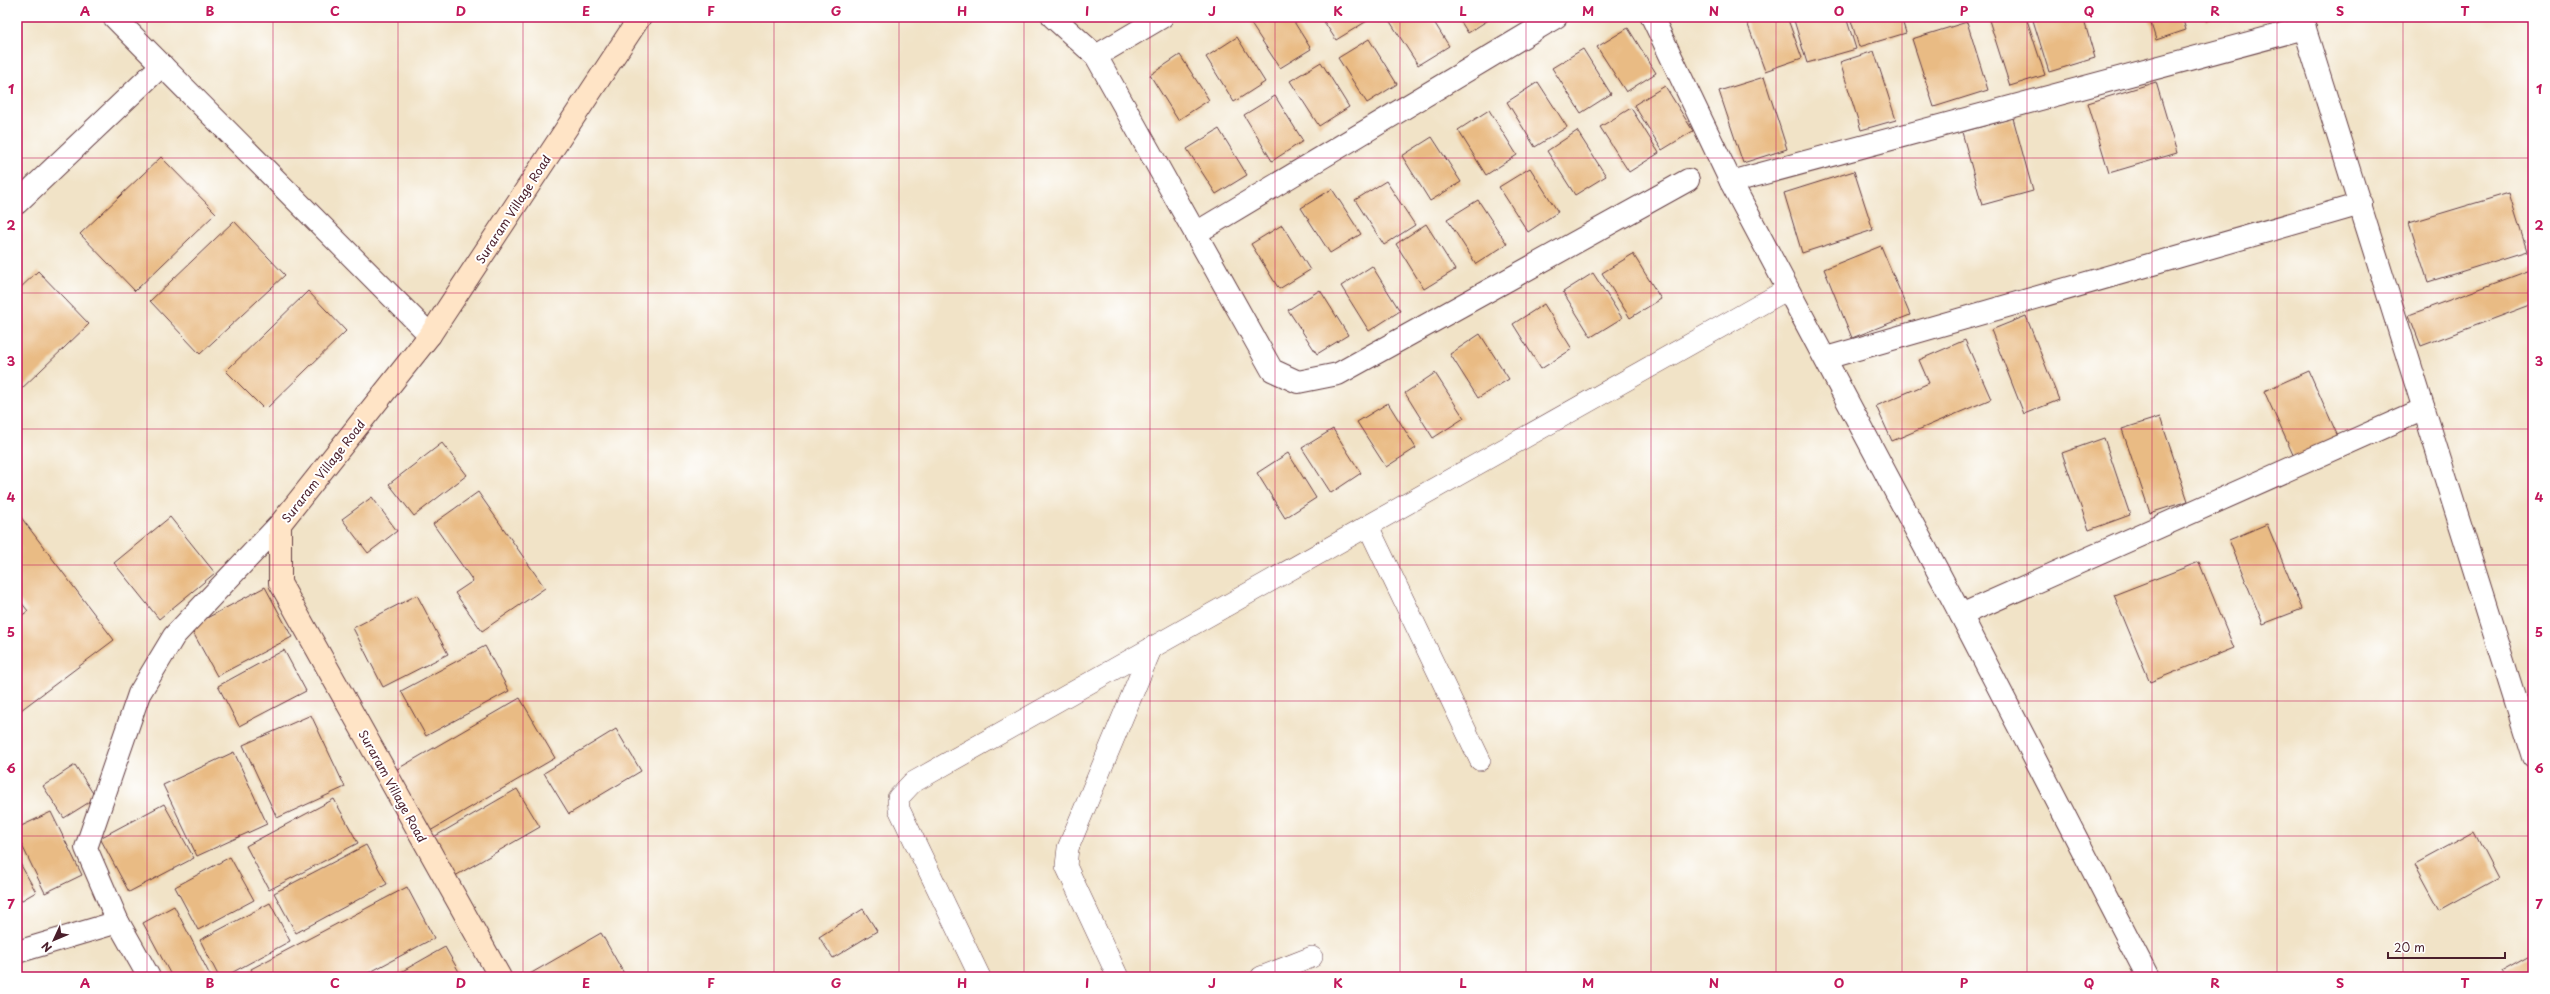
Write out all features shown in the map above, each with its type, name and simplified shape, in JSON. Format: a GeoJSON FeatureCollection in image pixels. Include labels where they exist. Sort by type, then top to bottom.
{"type":"FeatureCollection","features":[{"type":"Feature","properties":{"kind":"main road","name":"Suraram Village Road"},"geometry":{"type":"LineString","coordinates":[[500,977],[280,583],[280,524],[430,335],[640,17]]}},
{"type":"Feature","properties":{"kind":"street"},"geometry":{"type":"LineString","coordinates":[[114,17],[430,335]]}},
{"type":"Feature","properties":{"kind":"street"},"geometry":{"type":"LineString","coordinates":[[1053,17],[1096,56],[1272,370],[1298,382],[1338,374],[1688,180]]}},
{"type":"Feature","properties":{"kind":"street"},"geometry":{"type":"LineString","coordinates":[[1096,56],[1162,17]]}},
{"type":"Feature","properties":{"kind":"street"},"geometry":{"type":"LineString","coordinates":[[1196,233],[1556,17]]}},
{"type":"Feature","properties":{"kind":"street"},"geometry":{"type":"LineString","coordinates":[[1652,17],[1731,182],[1826,358],[1961,615],[2148,977]]}},
{"type":"Feature","properties":{"kind":"street"},"geometry":{"type":"LineString","coordinates":[[1731,182],[2303,22],[2533,757]]}},
{"type":"Feature","properties":{"kind":"street"},"geometry":{"type":"LineString","coordinates":[[17,203],[162,65]]}},
{"type":"Feature","properties":{"kind":"street"},"geometry":{"type":"LineString","coordinates":[[1826,358],[2361,204]]}},
{"type":"Feature","properties":{"kind":"street"},"geometry":{"type":"LineString","coordinates":[[1961,615],[2424,409]]}},
{"type":"Feature","properties":{"kind":"street"},"geometry":{"type":"LineString","coordinates":[[145,975],[118,922],[86,848],[139,694],[174,636],[280,524]]}},
{"type":"Feature","properties":{"kind":"street"},"geometry":{"type":"LineString","coordinates":[[17,952],[118,922]]}},
{"type":"Feature","properties":{"kind":"lane"},"geometry":{"type":"LineString","coordinates":[[980,977],[898,809],[898,798],[912,783],[1788,289]]}},
{"type":"Feature","properties":{"kind":"lane"},"geometry":{"type":"LineString","coordinates":[[1368,526],[1480,760]]}},
{"type":"Feature","properties":{"kind":"lane"},"geometry":{"type":"LineString","coordinates":[[1118,977],[1066,866],[1068,848],[1152,647]]}},
{"type":"Feature","properties":{"kind":"lane"},"geometry":{"type":"LineString","coordinates":[[1261,977],[1312,957]]}},
{"type":"Feature","properties":{"kind":"building"},"geometry":{"type":"Polygon","coordinates":[[[1262,17],[1291,17],[1311,49],[1280,68],[1251,24],[1262,17]]]}},
{"type":"Feature","properties":{"kind":"building"},"geometry":{"type":"Polygon","coordinates":[[[1321,17],[1364,17],[1367,21],[1336,40],[1321,17]]]}},
{"type":"Feature","properties":{"kind":"building"},"geometry":{"type":"Polygon","coordinates":[[[1394,17],[1431,17],[1449,46],[1418,65],[1389,20],[1394,17]]]}},
{"type":"Feature","properties":{"kind":"building"},"geometry":{"type":"Polygon","coordinates":[[[1458,17],[1493,17],[1468,33],[1458,17]]]}},
{"type":"Feature","properties":{"kind":"building"},"geometry":{"type":"Polygon","coordinates":[[[1745,17],[1787,17],[1802,58],[1765,71],[1745,17]]]}},
{"type":"Feature","properties":{"kind":"building"},"geometry":{"type":"Polygon","coordinates":[[[1793,17],[1846,17],[1856,49],[1807,63],[1793,17]]]}},
{"type":"Feature","properties":{"kind":"building"},"geometry":{"type":"Polygon","coordinates":[[[1850,17],[1901,17],[1906,33],[1859,47],[1850,17]]]}},
{"type":"Feature","properties":{"kind":"building"},"geometry":{"type":"Polygon","coordinates":[[[1988,17],[2026,17],[2045,75],[2010,86],[1988,17]]]}},
{"type":"Feature","properties":{"kind":"building"},"geometry":{"type":"Polygon","coordinates":[[[2032,17],[2083,17],[2095,58],[2049,72],[2032,17]]]}},
{"type":"Feature","properties":{"kind":"building"},"geometry":{"type":"Polygon","coordinates":[[[2149,17],[2182,17],[2186,30],[2156,40],[2149,17]]]}},
{"type":"Feature","properties":{"kind":"building"},"geometry":{"type":"Polygon","coordinates":[[[2205,17],[2219,17],[2206,21],[2205,17]]]}},
{"type":"Feature","properties":{"kind":"building"},"geometry":{"type":"Polygon","coordinates":[[[1967,22],[1988,90],[1934,107],[1912,39],[1967,22]]]}},
{"type":"Feature","properties":{"kind":"building"},"geometry":{"type":"Polygon","coordinates":[[[1628,28],[1656,73],[1626,92],[1597,47],[1628,28]]]}},
{"type":"Feature","properties":{"kind":"building"},"geometry":{"type":"Polygon","coordinates":[[[1237,37],[1265,82],[1234,102],[1206,57],[1237,37]]]}},
{"type":"Feature","properties":{"kind":"building"},"geometry":{"type":"Polygon","coordinates":[[[1369,39],[1397,84],[1367,103],[1338,58],[1369,39]]]}},
{"type":"Feature","properties":{"kind":"building"},"geometry":{"type":"Polygon","coordinates":[[[1583,49],[1611,94],[1581,113],[1552,68],[1583,49]]]}},
{"type":"Feature","properties":{"kind":"building"},"geometry":{"type":"Polygon","coordinates":[[[1874,51],[1896,120],[1861,130],[1840,62],[1874,51]]]}},
{"type":"Feature","properties":{"kind":"building"},"geometry":{"type":"Polygon","coordinates":[[[1180,55],[1209,100],[1178,120],[1150,75],[1180,55]]]}},
{"type":"Feature","properties":{"kind":"building"},"geometry":{"type":"Polygon","coordinates":[[[1321,62],[1349,107],[1319,126],[1290,81],[1321,62]]]}},
{"type":"Feature","properties":{"kind":"building"},"geometry":{"type":"Polygon","coordinates":[[[1764,77],[1787,149],[1743,163],[1719,91],[1764,77]]]}},
{"type":"Feature","properties":{"kind":"building"},"geometry":{"type":"Polygon","coordinates":[[[1538,82],[1567,127],[1535,147],[1507,102],[1538,82]]]}},
{"type":"Feature","properties":{"kind":"building"},"geometry":{"type":"Polygon","coordinates":[[[2156,82],[2177,153],[2109,173],[2088,103],[2156,82]]]}},
{"type":"Feature","properties":{"kind":"building"},"geometry":{"type":"Polygon","coordinates":[[[1665,86],[1693,131],[1662,150],[1634,105],[1665,86]]]}},
{"type":"Feature","properties":{"kind":"building"},"geometry":{"type":"Polygon","coordinates":[[[1275,96],[1303,141],[1272,161],[1244,115],[1275,96]]]}},
{"type":"Feature","properties":{"kind":"building"},"geometry":{"type":"Polygon","coordinates":[[[1631,108],[1659,153],[1629,172],[1600,127],[1631,108]]]}},
{"type":"Feature","properties":{"kind":"building"},"geometry":{"type":"Polygon","coordinates":[[[1489,110],[1517,155],[1486,175],[1458,130],[1489,110]]]}},
{"type":"Feature","properties":{"kind":"building"},"geometry":{"type":"Polygon","coordinates":[[[2013,118],[2033,191],[1982,205],[1962,132],[2013,118]]]}},
{"type":"Feature","properties":{"kind":"building"},"geometry":{"type":"Polygon","coordinates":[[[1219,129],[1247,175],[1216,194],[1187,149],[1219,129]]]}},
{"type":"Feature","properties":{"kind":"building"},"geometry":{"type":"Polygon","coordinates":[[[1577,131],[1606,176],[1575,195],[1547,151],[1577,131]]]}},
{"type":"Feature","properties":{"kind":"building"},"geometry":{"type":"Polygon","coordinates":[[[1432,137],[1461,182],[1430,201],[1402,156],[1432,137]]]}},
{"type":"Feature","properties":{"kind":"building"},"geometry":{"type":"Polygon","coordinates":[[[161,157],[216,213],[135,291],[80,234],[161,157]]]}},
{"type":"Feature","properties":{"kind":"building"},"geometry":{"type":"Polygon","coordinates":[[[1530,168],[1558,212],[1528,232],[1499,187],[1530,168]]]}},
{"type":"Feature","properties":{"kind":"building"},"geometry":{"type":"Polygon","coordinates":[[[1854,171],[1873,230],[1802,253],[1784,193],[1854,171]]]}},
{"type":"Feature","properties":{"kind":"building"},"geometry":{"type":"Polygon","coordinates":[[[1386,181],[1415,225],[1384,245],[1355,200],[1386,181]]]}},
{"type":"Feature","properties":{"kind":"building"},"geometry":{"type":"Polygon","coordinates":[[[1332,189],[1361,234],[1330,253],[1301,208],[1332,189]]]}},
{"type":"Feature","properties":{"kind":"building"},"geometry":{"type":"Polygon","coordinates":[[[2509,193],[2527,251],[2428,282],[2409,223],[2509,193]]]}},
{"type":"Feature","properties":{"kind":"building"},"geometry":{"type":"Polygon","coordinates":[[[1478,200],[1507,244],[1476,264],[1447,219],[1478,200]]]}},
{"type":"Feature","properties":{"kind":"building"},"geometry":{"type":"Polygon","coordinates":[[[234,221],[285,275],[200,354],[150,301],[234,221]]]}},
{"type":"Feature","properties":{"kind":"building"},"geometry":{"type":"Polygon","coordinates":[[[1426,224],[1455,270],[1424,289],[1396,244],[1426,224]]]}},
{"type":"Feature","properties":{"kind":"building"},"geometry":{"type":"Polygon","coordinates":[[[1282,225],[1310,270],[1279,289],[1251,244],[1282,225]]]}},
{"type":"Feature","properties":{"kind":"building"},"geometry":{"type":"Polygon","coordinates":[[[1881,246],[1910,315],[1852,338],[1824,269],[1881,246]]]}},
{"type":"Feature","properties":{"kind":"building"},"geometry":{"type":"Polygon","coordinates":[[[1633,254],[1661,299],[1630,318],[1602,273],[1633,254]]]}},
{"type":"Feature","properties":{"kind":"building"},"geometry":{"type":"Polygon","coordinates":[[[1372,266],[1400,311],[1369,331],[1341,286],[1372,266]]]}},
{"type":"Feature","properties":{"kind":"building"},"geometry":{"type":"Polygon","coordinates":[[[2533,269],[2533,304],[2421,346],[2409,315],[2533,269]]]}},
{"type":"Feature","properties":{"kind":"building"},"geometry":{"type":"Polygon","coordinates":[[[38,271],[89,324],[17,393],[17,291],[38,271]]]}},
{"type":"Feature","properties":{"kind":"building"},"geometry":{"type":"Polygon","coordinates":[[[1593,273],[1622,318],[1591,337],[1563,292],[1593,273]]]}},
{"type":"Feature","properties":{"kind":"building"},"geometry":{"type":"Polygon","coordinates":[[[1320,290],[1348,335],[1317,354],[1288,310],[1320,290]]]}},
{"type":"Feature","properties":{"kind":"building"},"geometry":{"type":"Polygon","coordinates":[[[308,291],[346,331],[265,410],[226,371],[308,291]]]}},
{"type":"Feature","properties":{"kind":"building"},"geometry":{"type":"Polygon","coordinates":[[[1544,304],[1572,349],[1541,369],[1513,324],[1544,304]]]}},
{"type":"Feature","properties":{"kind":"building"},"geometry":{"type":"Polygon","coordinates":[[[2026,316],[2059,400],[2024,414],[1991,330],[2026,316]]]}},
{"type":"Feature","properties":{"kind":"building"},"geometry":{"type":"Polygon","coordinates":[[[1480,334],[1509,379],[1478,398],[1450,354],[1480,334]]]}},
{"type":"Feature","properties":{"kind":"building"},"geometry":{"type":"Polygon","coordinates":[[[1965,340],[1991,399],[1892,441],[1876,406],[1929,383],[1919,360],[1965,340]]]}},
{"type":"Feature","properties":{"kind":"building"},"geometry":{"type":"Polygon","coordinates":[[[2309,371],[2339,439],[2295,459],[2264,391],[2309,371]]]}},
{"type":"Feature","properties":{"kind":"building"},"geometry":{"type":"Polygon","coordinates":[[[1435,373],[1464,418],[1433,438],[1405,393],[1435,373]]]}},
{"type":"Feature","properties":{"kind":"building"},"geometry":{"type":"Polygon","coordinates":[[[1388,403],[1416,448],[1386,467],[1357,422],[1388,403]]]}},
{"type":"Feature","properties":{"kind":"building"},"geometry":{"type":"Polygon","coordinates":[[[2160,417],[2188,501],[2150,513],[2122,429],[2160,417]]]}},
{"type":"Feature","properties":{"kind":"building"},"geometry":{"type":"Polygon","coordinates":[[[1333,429],[1361,473],[1331,493],[1302,448],[1333,429]]]}},
{"type":"Feature","properties":{"kind":"building"},"geometry":{"type":"Polygon","coordinates":[[[2104,438],[2130,515],[2089,530],[2062,453],[2104,438]]]}},
{"type":"Feature","properties":{"kind":"building"},"geometry":{"type":"Polygon","coordinates":[[[442,443],[467,475],[414,516],[389,484],[442,443]]]}},
{"type":"Feature","properties":{"kind":"building"},"geometry":{"type":"Polygon","coordinates":[[[1288,453],[1316,498],[1285,518],[1257,473],[1288,453]]]}},
{"type":"Feature","properties":{"kind":"building"},"geometry":{"type":"Polygon","coordinates":[[[478,492],[545,588],[482,631],[455,593],[473,581],[433,524],[478,492]]]}},
{"type":"Feature","properties":{"kind":"building"},"geometry":{"type":"Polygon","coordinates":[[[372,497],[397,531],[368,553],[342,519],[372,497]]]}},
{"type":"Feature","properties":{"kind":"building"},"geometry":{"type":"Polygon","coordinates":[[[17,512],[114,640],[17,713],[17,619],[28,611],[17,597],[17,512]]]}},
{"type":"Feature","properties":{"kind":"building"},"geometry":{"type":"Polygon","coordinates":[[[170,517],[215,573],[159,619],[114,563],[170,517]]]}},
{"type":"Feature","properties":{"kind":"building"},"geometry":{"type":"Polygon","coordinates":[[[2267,524],[2302,609],[2263,624],[2229,540],[2267,524]]]}},
{"type":"Feature","properties":{"kind":"building"},"geometry":{"type":"Polygon","coordinates":[[[2199,562],[2234,648],[2150,682],[2114,595],[2199,562]]]}},
{"type":"Feature","properties":{"kind":"building"},"geometry":{"type":"Polygon","coordinates":[[[265,587],[292,637],[217,676],[190,627],[265,587]]]}},
{"type":"Feature","properties":{"kind":"building"},"geometry":{"type":"Polygon","coordinates":[[[417,595],[448,654],[383,687],[353,628],[417,595]]]}},
{"type":"Feature","properties":{"kind":"building"},"geometry":{"type":"Polygon","coordinates":[[[485,646],[509,691],[426,736],[401,691],[485,646]]]}},
{"type":"Feature","properties":{"kind":"building"},"geometry":{"type":"Polygon","coordinates":[[[284,650],[306,691],[239,726],[218,686],[284,650]]]}},
{"type":"Feature","properties":{"kind":"building"},"geometry":{"type":"Polygon","coordinates":[[[520,698],[555,758],[430,831],[394,771],[520,698]]]}},
{"type":"Feature","properties":{"kind":"building"},"geometry":{"type":"Polygon","coordinates":[[[311,715],[345,787],[277,818],[243,745],[311,715]]]}},
{"type":"Feature","properties":{"kind":"building"},"geometry":{"type":"Polygon","coordinates":[[[616,729],[641,771],[569,814],[544,773],[616,729]]]}},
{"type":"Feature","properties":{"kind":"building"},"geometry":{"type":"Polygon","coordinates":[[[234,752],[267,824],[197,856],[163,785],[234,752]]]}},
{"type":"Feature","properties":{"kind":"building"},"geometry":{"type":"Polygon","coordinates":[[[75,765],[96,798],[64,818],[43,786],[75,765]]]}},
{"type":"Feature","properties":{"kind":"building"},"geometry":{"type":"Polygon","coordinates":[[[517,789],[540,827],[455,876],[432,838],[517,789]]]}},
{"type":"Feature","properties":{"kind":"building"},"geometry":{"type":"Polygon","coordinates":[[[334,799],[358,843],[269,890],[246,846],[334,799]]]}},
{"type":"Feature","properties":{"kind":"building"},"geometry":{"type":"Polygon","coordinates":[[[164,804],[194,858],[129,892],[100,838],[164,804]]]}},
{"type":"Feature","properties":{"kind":"building"},"geometry":{"type":"Polygon","coordinates":[[[51,812],[82,875],[45,893],[17,835],[17,828],[51,812]]]}},
{"type":"Feature","properties":{"kind":"building"},"geometry":{"type":"Polygon","coordinates":[[[2474,832],[2498,878],[2440,910],[2415,864],[2474,832]]]}},
{"type":"Feature","properties":{"kind":"building"},"geometry":{"type":"Polygon","coordinates":[[[366,845],[387,884],[296,933],[274,893],[366,845]]]}},
{"type":"Feature","properties":{"kind":"building"},"geometry":{"type":"Polygon","coordinates":[[[230,857],[254,900],[198,930],[175,887],[230,857]]]}},
{"type":"Feature","properties":{"kind":"building"},"geometry":{"type":"Polygon","coordinates":[[[17,858],[36,892],[17,903],[17,858]]]}},
{"type":"Feature","properties":{"kind":"building"},"geometry":{"type":"Polygon","coordinates":[[[407,887],[434,938],[361,977],[255,977],[251,969],[407,887]]]}},
{"type":"Feature","properties":{"kind":"building"},"geometry":{"type":"Polygon","coordinates":[[[270,903],[290,941],[224,977],[219,977],[200,940],[270,903]]]}},
{"type":"Feature","properties":{"kind":"building"},"geometry":{"type":"Polygon","coordinates":[[[174,906],[211,977],[172,977],[143,923],[174,906]]]}},
{"type":"Feature","properties":{"kind":"building"},"geometry":{"type":"Polygon","coordinates":[[[863,909],[877,931],[833,958],[819,937],[863,909]]]}},
{"type":"Feature","properties":{"kind":"building"},"geometry":{"type":"Polygon","coordinates":[[[601,933],[626,977],[529,977],[528,975],[601,933]]]}},
{"type":"Feature","properties":{"kind":"building"},"geometry":{"type":"Polygon","coordinates":[[[445,947],[462,977],[392,977],[445,947]]]}},
{"type":"Feature","properties":{"kind":"building"},"geometry":{"type":"Polygon","coordinates":[[[2533,954],[2533,977],[2504,977],[2501,972],[2533,954]]]}}]}
